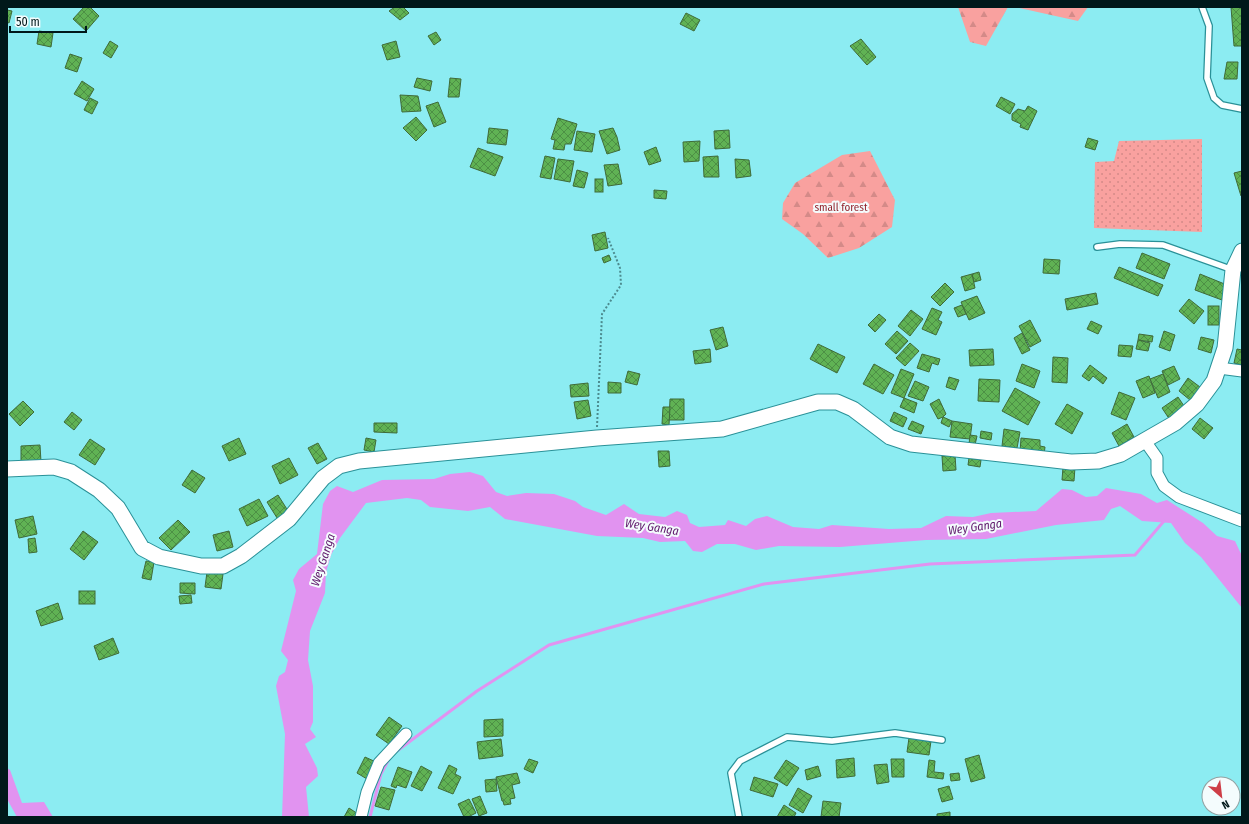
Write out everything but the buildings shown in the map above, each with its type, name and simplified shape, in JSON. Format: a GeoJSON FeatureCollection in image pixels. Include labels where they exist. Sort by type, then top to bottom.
{"type":"FeatureCollection","features":[{"type":"Feature","properties":{"kind":"street"},"geometry":{"type":"LineString","coordinates":[[7,469],[54,467],[71,472],[99,490],[118,508],[142,548],[159,557],[201,566],[223,566],[241,556],[290,518],[323,478],[339,466],[359,461],[597,438],[722,429],[818,402],[837,402],[853,409],[890,437],[911,444],[1071,462],[1098,461],[1121,454],[1175,423],[1197,404],[1214,380],[1226,348],[1233,270],[1242,250]]}},
{"type":"Feature","properties":{"kind":"street"},"geometry":{"type":"LineString","coordinates":[[1219,368],[1242,371]]}},
{"type":"Feature","properties":{"kind":"street"},"geometry":{"type":"LineString","coordinates":[[1145,441],[1157,458],[1157,473],[1164,486],[1179,497],[1242,521]]}},
{"type":"Feature","properties":{"kind":"street"},"geometry":{"type":"LineString","coordinates":[[361,817],[367,792],[379,763],[406,734]]}},
{"type":"Feature","properties":{"kind":"lane"},"geometry":{"type":"LineString","coordinates":[[1202,7],[1209,26],[1207,78],[1214,98],[1222,105],[1242,109]]}},
{"type":"Feature","properties":{"kind":"lane"},"geometry":{"type":"LineString","coordinates":[[1096,247],[1120,244],[1163,246],[1233,270]]}},
{"type":"Feature","properties":{"kind":"lane"},"geometry":{"type":"LineString","coordinates":[[739,817],[731,772],[740,761],[787,737],[832,741],[894,733],[942,740]]}},
{"type":"Feature","properties":{"kind":"path"},"geometry":{"type":"LineString","coordinates":[[597,438],[602,314],[620,285],[620,268],[608,238]]}},
{"type":"Feature","properties":{"kind":"green space"},"geometry":{"type":"Polygon","coordinates":[[[958,7],[1008,7],[986,46],[970,42],[958,7]]]}},
{"type":"Feature","properties":{"kind":"green space"},"geometry":{"type":"Polygon","coordinates":[[[1015,7],[1088,7],[1078,21],[1015,7]]]}},
{"type":"Feature","properties":{"kind":"green space"},"geometry":{"type":"Polygon","coordinates":[[[1202,139],[1202,232],[1094,228],[1095,162],[1114,161],[1119,141],[1202,139]]]}},
{"type":"Feature","properties":{"kind":"green space","name":"small forest"},"geometry":{"type":"Polygon","coordinates":[[[870,151],[895,200],[892,227],[859,248],[828,258],[803,234],[782,219],[783,203],[795,183],[842,155],[870,151]]]}},
{"type":"Feature","properties":{"kind":"water","name":"Wey Ganga"},"geometry":{"type":"Polygon","coordinates":[[[470,472],[483,476],[496,492],[507,496],[526,493],[554,494],[575,501],[583,507],[606,515],[624,504],[639,514],[665,517],[677,511],[687,515],[690,523],[699,527],[725,525],[728,520],[746,526],[755,519],[767,516],[793,527],[819,529],[832,525],[889,529],[921,528],[946,516],[973,517],[991,513],[1036,511],[1062,489],[1072,490],[1086,497],[1097,496],[1106,488],[1141,494],[1157,503],[1167,500],[1203,523],[1217,536],[1235,541],[1242,556],[1242,608],[1201,557],[1185,543],[1171,523],[1142,521],[1120,506],[1111,509],[1104,520],[1056,525],[986,539],[926,540],[840,547],[779,546],[756,550],[735,544],[717,544],[702,552],[693,551],[685,541],[660,542],[643,538],[597,536],[505,519],[490,507],[468,511],[430,507],[421,500],[407,498],[366,503],[340,538],[331,555],[326,572],[325,593],[310,631],[308,660],[313,686],[313,722],[310,729],[316,737],[305,744],[317,768],[318,776],[306,787],[309,817],[282,817],[285,734],[276,686],[279,676],[285,672],[288,660],[281,651],[296,591],[293,580],[299,569],[317,554],[323,504],[330,491],[337,486],[353,492],[382,480],[434,479],[450,474],[470,472]]]}},
{"type":"Feature","properties":{"kind":"water"},"geometry":{"type":"Polygon","coordinates":[[[7,768],[10,770],[22,803],[44,802],[53,817],[17,817],[7,799],[7,768]]]}},
{"type":"Feature","properties":{"kind":"waterway"},"geometry":{"type":"LineString","coordinates":[[397,751],[477,691],[549,645],[764,584],[930,564],[1135,555],[1164,521]]}},
{"type":"Feature","properties":{"kind":"waterway"},"geometry":{"type":"LineString","coordinates":[[370,817],[381,774],[389,759]]}}]}
